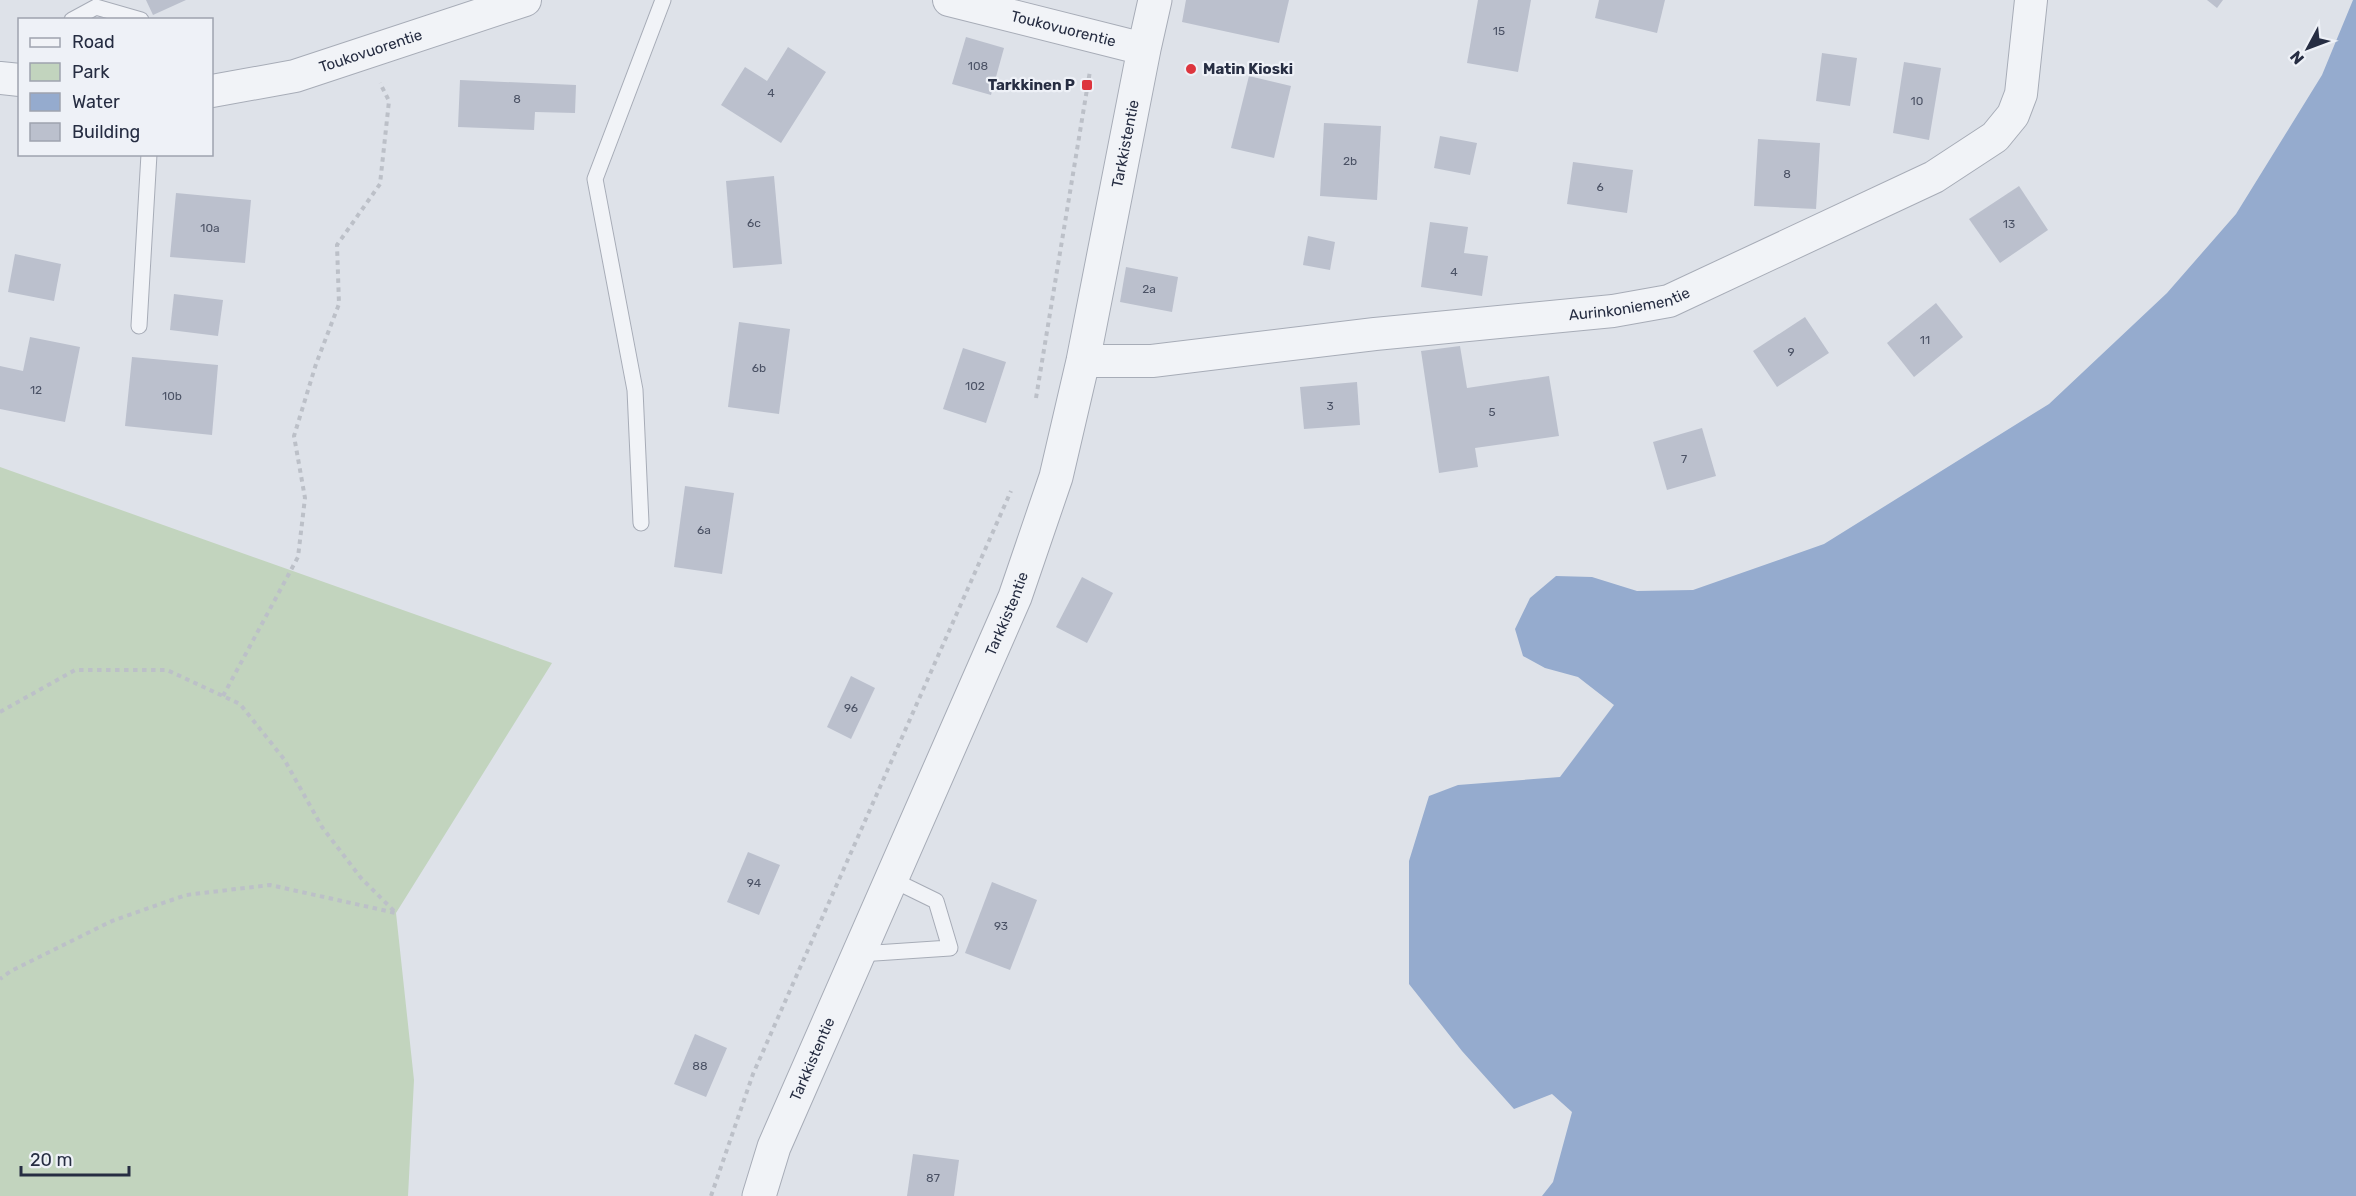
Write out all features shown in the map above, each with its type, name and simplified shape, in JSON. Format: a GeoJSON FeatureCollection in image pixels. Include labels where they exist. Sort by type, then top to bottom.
{"type":"FeatureCollection","features":[{"type":"Feature","properties":{"kind":"street","name":"Toukovuorentie"},"geometry":{"type":"LineString","coordinates":[[213,91],[295,76],[525,0]]}},
{"type":"Feature","properties":{"kind":"street","name":"Toukovuorentie"},"geometry":{"type":"LineString","coordinates":[[949,0],[1144,49]]}},
{"type":"Feature","properties":{"kind":"street","name":"Tarkkistentie"},"geometry":{"type":"LineString","coordinates":[[759,1196],[774,1147],[893,880],[1015,597],[1056,477],[1083,361],[1155,0]]}},
{"type":"Feature","properties":{"kind":"street","name":"Aurinkoniementie"},"geometry":{"type":"LineString","coordinates":[[1083,361],[1152,361],[1375,334],[1613,311],[1669,301],[1934,177],[1995,137],[2013,115],[2021,94],[2026,67],[2031,0]]}},
{"type":"Feature","properties":{"kind":"street"},"geometry":{"type":"LineString","coordinates":[[0,78],[18,80]]}},
{"type":"Feature","properties":{"kind":"lane"},"geometry":{"type":"LineString","coordinates":[[641,523],[635,390],[595,179],[663,0]]}},
{"type":"Feature","properties":{"kind":"lane"},"geometry":{"type":"LineString","coordinates":[[76,18],[96,7],[134,18]]}},
{"type":"Feature","properties":{"kind":"lane"},"geometry":{"type":"LineString","coordinates":[[139,326],[148,156]]}},
{"type":"Feature","properties":{"kind":"lane"},"geometry":{"type":"LineString","coordinates":[[860,954],[950,948],[936,902],[893,880]]}},
{"type":"Feature","properties":{"kind":"path"},"geometry":{"type":"LineString","coordinates":[[1035,401],[1087,85],[1098,38]]}},
{"type":"Feature","properties":{"kind":"path"},"geometry":{"type":"LineString","coordinates":[[223,696],[298,558],[305,498],[294,436],[316,364],[339,304],[338,245],[380,184],[389,101],[366,53]]}},
{"type":"Feature","properties":{"kind":"path"},"geometry":{"type":"LineString","coordinates":[[711,1196],[753,1074],[1016,481]]}},
{"type":"Feature","properties":{"kind":"path"},"geometry":{"type":"LineString","coordinates":[[0,712],[75,670],[168,670],[240,704],[284,759],[322,827],[361,878],[396,913],[270,885],[186,895],[112,921],[0,978]]}},
{"type":"Feature","properties":{"kind":"green space"},"geometry":{"type":"Polygon","coordinates":[[[0,467],[552,663],[396,913],[414,1080],[408,1196],[0,1196],[0,467]]]}},
{"type":"Feature","properties":{"kind":"water"},"geometry":{"type":"Polygon","coordinates":[[[2353,0],[2356,0],[2356,1196],[1542,1196],[1553,1182],[1572,1112],[1552,1094],[1514,1109],[1462,1051],[1409,984],[1409,861],[1429,796],[1458,785],[1560,777],[1614,705],[1578,677],[1545,668],[1523,656],[1515,629],[1530,598],[1556,576],[1592,577],[1637,591],[1693,590],[1824,544],[2049,404],[2167,293],[2236,214],[2322,75],[2353,0]]]}},
{"type":"Feature","properties":{"kind":"building"},"geometry":{"type":"Polygon","coordinates":[[[146,0],[186,0],[153,15],[146,0]]]}},
{"type":"Feature","properties":{"kind":"building"},"geometry":{"type":"Polygon","coordinates":[[[1186,0],[1289,0],[1279,43],[1182,22],[1186,0]]]}},
{"type":"Feature","properties":{"kind":"building"},"geometry":{"type":"Polygon","coordinates":[[[1478,0],[1531,0],[1518,72],[1467,63],[1478,0]]]}},
{"type":"Feature","properties":{"kind":"building"},"geometry":{"type":"Polygon","coordinates":[[[1599,0],[1665,0],[1657,33],[1595,18],[1599,0]]]}},
{"type":"Feature","properties":{"kind":"building"},"geometry":{"type":"Polygon","coordinates":[[[2207,0],[2223,0],[2217,8],[2207,0]]]}},
{"type":"Feature","properties":{"kind":"building"},"geometry":{"type":"Polygon","coordinates":[[[966,37],[1004,48],[991,95],[952,84],[966,37]]]}},
{"type":"Feature","properties":{"kind":"building"},"geometry":{"type":"Polygon","coordinates":[[[788,47],[826,72],[781,143],[721,105],[745,67],[767,81],[788,47]]]}},
{"type":"Feature","properties":{"kind":"building"},"geometry":{"type":"Polygon","coordinates":[[[1822,53],[1857,58],[1850,106],[1816,101],[1822,53]]]}},
{"type":"Feature","properties":{"kind":"building"},"geometry":{"type":"Polygon","coordinates":[[[1904,62],[1941,68],[1929,140],[1893,133],[1904,62]]]}},
{"type":"Feature","properties":{"kind":"building"},"geometry":{"type":"Polygon","coordinates":[[[1249,76],[1291,86],[1274,158],[1231,148],[1249,76]]]}},
{"type":"Feature","properties":{"kind":"building"},"geometry":{"type":"Polygon","coordinates":[[[460,80],[576,85],[575,113],[535,112],[534,130],[458,127],[460,80]]]}},
{"type":"Feature","properties":{"kind":"building"},"geometry":{"type":"Polygon","coordinates":[[[1324,123],[1381,126],[1377,200],[1320,196],[1324,123]]]}},
{"type":"Feature","properties":{"kind":"building"},"geometry":{"type":"Polygon","coordinates":[[[1440,136],[1477,143],[1470,175],[1434,168],[1440,136]]]}},
{"type":"Feature","properties":{"kind":"building"},"geometry":{"type":"Polygon","coordinates":[[[1758,139],[1820,143],[1816,209],[1754,206],[1758,139]]]}},
{"type":"Feature","properties":{"kind":"building"},"geometry":{"type":"Polygon","coordinates":[[[1573,162],[1633,170],[1627,213],[1567,204],[1573,162]]]}},
{"type":"Feature","properties":{"kind":"building"},"geometry":{"type":"Polygon","coordinates":[[[774,176],[782,264],[733,268],[726,181],[774,176]]]}},
{"type":"Feature","properties":{"kind":"building"},"geometry":{"type":"Polygon","coordinates":[[[2019,186],[2048,230],[2000,263],[1969,219],[2019,186]]]}},
{"type":"Feature","properties":{"kind":"building"},"geometry":{"type":"Polygon","coordinates":[[[176,193],[251,200],[245,263],[170,257],[176,193]]]}},
{"type":"Feature","properties":{"kind":"building"},"geometry":{"type":"Polygon","coordinates":[[[1430,222],[1468,227],[1464,253],[1488,256],[1482,296],[1421,287],[1430,222]]]}},
{"type":"Feature","properties":{"kind":"building"},"geometry":{"type":"Polygon","coordinates":[[[1308,236],[1335,242],[1330,270],[1303,265],[1308,236]]]}},
{"type":"Feature","properties":{"kind":"building"},"geometry":{"type":"Polygon","coordinates":[[[15,254],[61,264],[54,301],[8,292],[15,254]]]}},
{"type":"Feature","properties":{"kind":"building"},"geometry":{"type":"Polygon","coordinates":[[[1126,267],[1178,277],[1172,312],[1120,302],[1126,267]]]}},
{"type":"Feature","properties":{"kind":"building"},"geometry":{"type":"Polygon","coordinates":[[[174,294],[223,300],[218,336],[170,330],[174,294]]]}},
{"type":"Feature","properties":{"kind":"building"},"geometry":{"type":"Polygon","coordinates":[[[1936,303],[1963,337],[1914,377],[1887,343],[1936,303]]]}},
{"type":"Feature","properties":{"kind":"building"},"geometry":{"type":"Polygon","coordinates":[[[1805,317],[1829,353],[1777,387],[1753,351],[1805,317]]]}},
{"type":"Feature","properties":{"kind":"building"},"geometry":{"type":"Polygon","coordinates":[[[739,322],[790,329],[779,414],[728,407],[739,322]]]}},
{"type":"Feature","properties":{"kind":"building"},"geometry":{"type":"Polygon","coordinates":[[[30,337],[80,347],[65,422],[0,409],[0,366],[23,371],[30,337]]]}},
{"type":"Feature","properties":{"kind":"building"},"geometry":{"type":"Polygon","coordinates":[[[1460,346],[1467,388],[1549,376],[1559,436],[1475,448],[1478,467],[1439,473],[1421,351],[1460,346]]]}},
{"type":"Feature","properties":{"kind":"building"},"geometry":{"type":"Polygon","coordinates":[[[963,348],[1006,362],[986,423],[943,409],[963,348]]]}},
{"type":"Feature","properties":{"kind":"building"},"geometry":{"type":"Polygon","coordinates":[[[132,357],[218,365],[212,435],[125,426],[132,357]]]}},
{"type":"Feature","properties":{"kind":"building"},"geometry":{"type":"Polygon","coordinates":[[[1357,382],[1360,425],[1304,429],[1300,387],[1357,382]]]}},
{"type":"Feature","properties":{"kind":"building"},"geometry":{"type":"Polygon","coordinates":[[[1702,428],[1716,476],[1667,490],[1653,442],[1702,428]]]}},
{"type":"Feature","properties":{"kind":"building"},"geometry":{"type":"Polygon","coordinates":[[[685,486],[734,493],[722,574],[674,567],[685,486]]]}},
{"type":"Feature","properties":{"kind":"building"},"geometry":{"type":"Polygon","coordinates":[[[1082,577],[1113,593],[1087,643],[1056,627],[1082,577]]]}},
{"type":"Feature","properties":{"kind":"building"},"geometry":{"type":"Polygon","coordinates":[[[851,676],[875,688],[851,739],[827,727],[851,676]]]}},
{"type":"Feature","properties":{"kind":"building"},"geometry":{"type":"Polygon","coordinates":[[[748,852],[780,865],[759,915],[727,902],[748,852]]]}},
{"type":"Feature","properties":{"kind":"building"},"geometry":{"type":"Polygon","coordinates":[[[992,882],[1037,900],[1010,970],[965,953],[992,882]]]}},
{"type":"Feature","properties":{"kind":"building"},"geometry":{"type":"Polygon","coordinates":[[[695,1034],[727,1048],[706,1097],[674,1084],[695,1034]]]}},
{"type":"Feature","properties":{"kind":"building"},"geometry":{"type":"Polygon","coordinates":[[[913,1154],[959,1160],[954,1196],[907,1196],[913,1154]]]}},
{"type":"Feature","properties":{"kind":"place","name":"Matin Kioski"},"geometry":{"type":"Point","coordinates":[1191,69]}},
{"type":"Feature","properties":{"kind":"place","name":"Tarkkinen P"},"geometry":{"type":"Point","coordinates":[1087,85]}}]}
